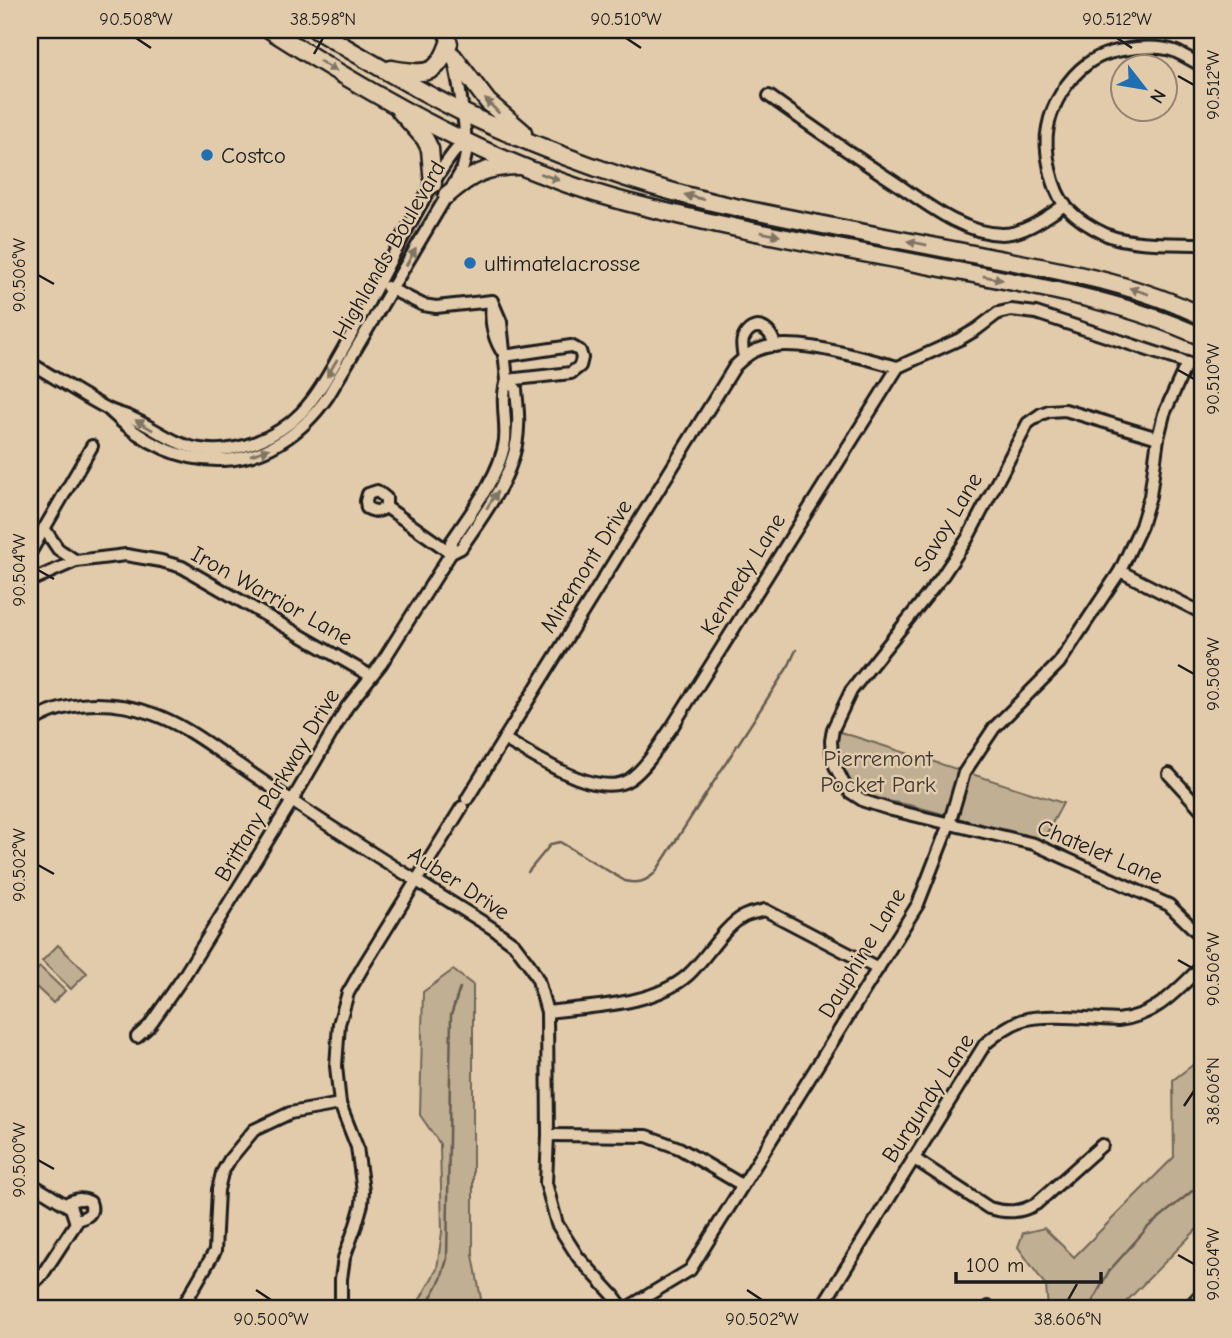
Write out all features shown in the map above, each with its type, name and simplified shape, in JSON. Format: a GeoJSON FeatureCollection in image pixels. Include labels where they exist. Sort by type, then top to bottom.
{"type":"FeatureCollection","features":[{"type":"Feature","properties":{"kind":"highway"},"geometry":{"type":"LineString","coordinates":[[270,30],[393,104],[523,166],[591,192],[648,208],[762,233],[1084,296],[1153,316],[1202,337]]}},
{"type":"Feature","properties":{"kind":"highway"},"geometry":{"type":"LineString","coordinates":[[316,30],[379,68],[462,112],[604,170],[671,191],[764,213],[1087,276],[1157,296],[1202,316]]}},
{"type":"Feature","properties":{"kind":"highway"},"geometry":{"type":"LineString","coordinates":[[379,68],[413,73],[436,68],[444,58],[448,43]]}},
{"type":"Feature","properties":{"kind":"highway"},"geometry":{"type":"LineString","coordinates":[[448,43],[488,102],[541,146]]}},
{"type":"Feature","properties":{"kind":"highway"},"geometry":{"type":"LineString","coordinates":[[393,104],[425,139],[430,149],[433,184]]}},
{"type":"Feature","properties":{"kind":"highway"},"geometry":{"type":"LineString","coordinates":[[465,140],[493,126]]}},
{"type":"Feature","properties":{"kind":"highway"},"geometry":{"type":"LineString","coordinates":[[447,195],[478,172],[496,167],[523,166]]}},
{"type":"Feature","properties":{"kind":"street"},"geometry":{"type":"LineString","coordinates":[[448,43],[465,140]]}},
{"type":"Feature","properties":{"kind":"street"},"geometry":{"type":"LineString","coordinates":[[1202,66],[1174,51],[1158,48],[1122,49],[1101,56],[1086,64],[1075,75],[1058,99],[1047,128],[1048,163],[1054,184],[1065,205],[1077,218],[1115,238],[1202,244]]}},
{"type":"Feature","properties":{"kind":"street"},"geometry":{"type":"LineString","coordinates":[[769,96],[950,219],[976,230],[1004,234],[1020,230],[1034,225],[1065,205]]}},
{"type":"Feature","properties":{"kind":"street","name":"Highlands Boulevard"},"geometry":{"type":"LineString","coordinates":[[30,363],[109,410],[199,449],[233,448],[270,436],[295,419],[314,397],[447,160],[465,140]]}},
{"type":"Feature","properties":{"kind":"street","name":"Highlands Boulevard"},"geometry":{"type":"LineString","coordinates":[[109,410],[126,427],[161,447],[179,454],[210,460],[250,456],[285,441],[317,412],[392,289],[462,170],[466,157],[465,140]]}},
{"type":"Feature","properties":{"kind":"street"},"geometry":{"type":"LineString","coordinates":[[379,283],[392,289]]}},
{"type":"Feature","properties":{"kind":"street","name":"Brittany Parkway Drive"},"geometry":{"type":"LineString","coordinates":[[137,1037],[149,1026],[184,976],[347,706],[381,664],[451,553],[461,548],[494,498],[513,455],[518,427],[516,389],[507,380],[504,356],[494,338],[490,314],[492,301],[436,307],[423,305],[392,289]]}},
{"type":"Feature","properties":{"kind":"street"},"geometry":{"type":"LineString","coordinates":[[744,357],[758,349],[805,346],[898,367],[960,339],[998,313],[1011,310],[1036,313],[1202,370]]}},
{"type":"Feature","properties":{"kind":"street","name":"Miremont Drive"},"geometry":{"type":"LineString","coordinates":[[341,1308],[344,1258],[362,1204],[363,1191],[357,1147],[340,1104],[336,1066],[339,1024],[348,993],[721,387],[744,357],[743,339],[756,327],[764,327],[771,332],[775,346]]}},
{"type":"Feature","properties":{"kind":"street"},"geometry":{"type":"LineString","coordinates":[[504,356],[571,346],[582,354],[580,366],[571,373],[507,380]]}},
{"type":"Feature","properties":{"kind":"street","name":"Dauphine Lane"},"geometry":{"type":"LineString","coordinates":[[625,1308],[690,1270],[918,904],[949,824],[964,772],[994,728],[1059,663],[1120,571],[1141,526],[1150,496],[1164,414],[1187,363]]}},
{"type":"Feature","properties":{"kind":"street","name":"Kennedy Lane"},"geometry":{"type":"LineString","coordinates":[[504,739],[576,779],[603,785],[628,780],[648,762],[898,367]]}},
{"type":"Feature","properties":{"kind":"street","name":"Savoy Lane"},"geometry":{"type":"LineString","coordinates":[[832,755],[833,729],[851,691],[941,579],[967,538],[1028,423],[1049,411],[1065,410],[1158,438]]}},
{"type":"Feature","properties":{"kind":"street"},"geometry":{"type":"LineString","coordinates":[[30,553],[92,446]]}},
{"type":"Feature","properties":{"kind":"street"},"geometry":{"type":"LineString","coordinates":[[386,507],[451,553]]}},
{"type":"Feature","properties":{"kind":"street"},"geometry":{"type":"LineString","coordinates":[[44,528],[58,549],[76,561]]}},
{"type":"Feature","properties":{"kind":"street","name":"Iron Warrior Lane"},"geometry":{"type":"LineString","coordinates":[[30,581],[76,561],[127,555],[161,561],[182,567],[371,676]]}},
{"type":"Feature","properties":{"kind":"street"},"geometry":{"type":"LineString","coordinates":[[1120,571],[1202,613]]}},
{"type":"Feature","properties":{"kind":"street","name":"Auber Drive"},"geometry":{"type":"LineString","coordinates":[[30,723],[41,715],[85,704],[113,705],[152,714],[181,726],[514,944],[538,980],[547,1012],[546,1183],[557,1224],[578,1257],[625,1308]]}},
{"type":"Feature","properties":{"kind":"street","name":"Chatelet Lane"},"geometry":{"type":"LineString","coordinates":[[832,755],[843,782],[850,792],[864,801],[1034,844],[1169,905],[1202,937]]}},
{"type":"Feature","properties":{"kind":"street"},"geometry":{"type":"LineString","coordinates":[[1169,774],[1202,810]]}},
{"type":"Feature","properties":{"kind":"street"},"geometry":{"type":"LineString","coordinates":[[547,1012],[630,1001],[662,992],[687,976],[744,915],[765,910],[878,969]]}},
{"type":"Feature","properties":{"kind":"street","name":"Burgundy Lane"},"geometry":{"type":"LineString","coordinates":[[821,1308],[985,1044],[996,1034],[1036,1017],[1118,1020],[1145,1014],[1171,996],[1202,965]]}},
{"type":"Feature","properties":{"kind":"street"},"geometry":{"type":"LineString","coordinates":[[182,1308],[215,1251],[218,1190],[222,1173],[230,1159],[254,1130],[290,1113],[340,1104]]}},
{"type":"Feature","properties":{"kind":"street"},"geometry":{"type":"LineString","coordinates":[[548,1135],[647,1136],[679,1148],[743,1185]]}},
{"type":"Feature","properties":{"kind":"street"},"geometry":{"type":"LineString","coordinates":[[913,1158],[989,1208],[1014,1212],[1026,1210],[1036,1204],[1102,1145]]}},
{"type":"Feature","properties":{"kind":"street"},"geometry":{"type":"LineString","coordinates":[[30,1183],[68,1206],[76,1223],[42,1275],[30,1286]]}},
{"type":"Feature","properties":{"kind":"street"},"geometry":{"type":"LineString","coordinates":[[68,1206],[72,1201],[83,1198],[90,1202],[91,1213],[75,1220]]}},
{"type":"Feature","properties":{"kind":"street"},"geometry":{"type":"LineString","coordinates":[[1188,1308],[1202,1293]]}},
{"type":"Feature","properties":{"kind":"green space","name":"Pierremont Pocket Park"},"geometry":{"type":"Polygon","coordinates":[[[837,731],[1063,803],[1042,842],[869,796],[857,790],[842,771],[837,731]]]}},
{"type":"Feature","properties":{"kind":"green space"},"geometry":{"type":"Polygon","coordinates":[[[58,945],[87,973],[71,989],[42,961],[58,945]]]}},
{"type":"Feature","properties":{"kind":"green space"},"geometry":{"type":"Polygon","coordinates":[[[40,967],[65,991],[53,1003],[30,981],[40,967]]]}},
{"type":"Feature","properties":{"kind":"green space"},"geometry":{"type":"Polygon","coordinates":[[[453,970],[473,985],[473,1255],[481,1299],[488,1308],[415,1308],[437,1269],[442,1232],[440,1144],[420,1115],[423,992],[453,970]]]}},
{"type":"Feature","properties":{"kind":"green space"},"geometry":{"type":"Polygon","coordinates":[[[1202,1058],[1202,1224],[1120,1308],[1048,1308],[1046,1286],[1018,1247],[1023,1233],[1044,1228],[1074,1257],[1174,1157],[1173,1080],[1202,1058]]]}},
{"type":"Feature","properties":{"kind":"waterway"},"geometry":{"type":"LineString","coordinates":[[528,872],[551,844],[560,842],[625,881],[641,882],[655,873],[796,650]]}},
{"type":"Feature","properties":{"kind":"waterway"},"geometry":{"type":"LineString","coordinates":[[425,1308],[441,1279],[447,1259],[451,1015],[460,988]]}},
{"type":"Feature","properties":{"kind":"waterway"},"geometry":{"type":"LineString","coordinates":[[1089,1308],[1109,1271],[1148,1227],[1202,1183]]}},
{"type":"Feature","properties":{"kind":"place","name":"Costco"},"geometry":{"type":"Point","coordinates":[207,155]}},
{"type":"Feature","properties":{"kind":"place","name":"ultimatelacrosse"},"geometry":{"type":"Point","coordinates":[470,263]}}]}
